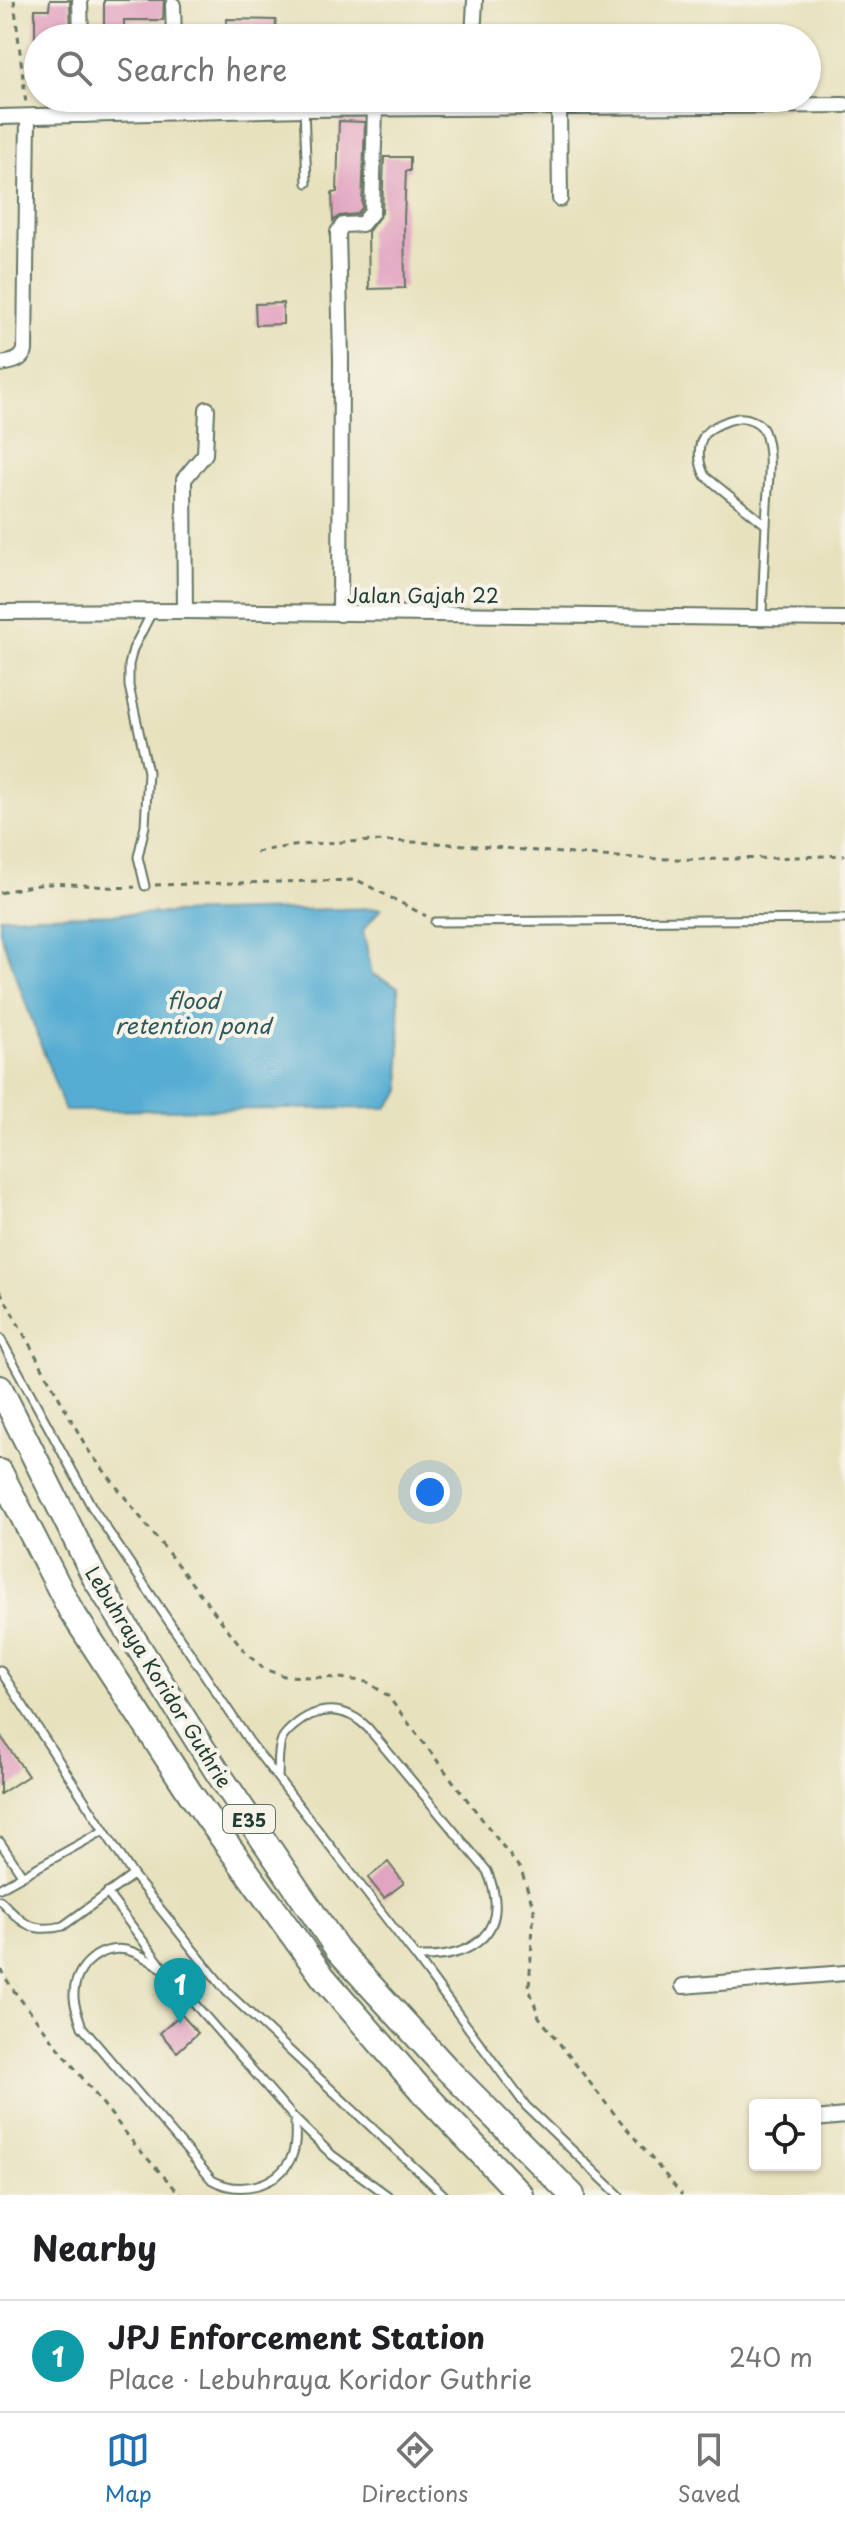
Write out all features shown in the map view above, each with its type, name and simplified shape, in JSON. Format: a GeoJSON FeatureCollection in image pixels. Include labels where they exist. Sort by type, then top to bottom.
{"type":"FeatureCollection","features":[{"type":"Feature","properties":{"kind":"highway","name":"Lebuhraya Koridor Guthrie"},"geometry":{"type":"LineString","coordinates":[[0,1388],[95,1578],[218,1773],[338,1950],[447,2069],[572,2195]]}},
{"type":"Feature","properties":{"kind":"highway","name":"Lebuhraya Koridor Guthrie"},"geometry":{"type":"LineString","coordinates":[[0,1472],[70,1609],[190,1793],[323,1977],[421,2090],[521,2195]]}},
{"type":"Feature","properties":{"kind":"street"},"geometry":{"type":"LineString","coordinates":[[80,0],[81,24]]}},
{"type":"Feature","properties":{"kind":"street"},"geometry":{"type":"LineString","coordinates":[[474,24],[475,0]]}},
{"type":"Feature","properties":{"kind":"street"},"geometry":{"type":"LineString","coordinates":[[173,5],[174,24]]}},
{"type":"Feature","properties":{"kind":"street"},"geometry":{"type":"LineString","coordinates":[[821,104],[845,105]]}},
{"type":"Feature","properties":{"kind":"street"},"geometry":{"type":"LineString","coordinates":[[0,117],[111,112]]}},
{"type":"Feature","properties":{"kind":"street"},"geometry":{"type":"LineString","coordinates":[[340,614],[338,232],[343,225],[362,224],[372,212],[375,112]]}},
{"type":"Feature","properties":{"kind":"street"},"geometry":{"type":"LineString","coordinates":[[559,112],[560,199]]}},
{"type":"Feature","properties":{"kind":"street"},"geometry":{"type":"LineString","coordinates":[[0,364],[16,362],[25,351],[28,117]]}},
{"type":"Feature","properties":{"kind":"street"},"geometry":{"type":"LineString","coordinates":[[185,611],[184,479],[185,474],[205,454],[207,409]]}},
{"type":"Feature","properties":{"kind":"street","name":"Jalan Gajah 22"},"geometry":{"type":"LineString","coordinates":[[0,612],[185,611],[845,619]]}},
{"type":"Feature","properties":{"kind":"street"},"geometry":{"type":"LineString","coordinates":[[683,1986],[845,1973]]}},
{"type":"Feature","properties":{"kind":"street"},"geometry":{"type":"LineString","coordinates":[[821,2118],[845,2116]]}},
{"type":"Feature","properties":{"kind":"lane"},"geometry":{"type":"LineString","coordinates":[[307,183],[316,112]]}},
{"type":"Feature","properties":{"kind":"lane"},"geometry":{"type":"LineString","coordinates":[[762,617],[766,525],[768,470],[767,444],[763,428],[752,420],[740,418],[718,425],[704,435],[700,450],[700,464],[705,476],[766,525]]}},
{"type":"Feature","properties":{"kind":"lane"},"geometry":{"type":"LineString","coordinates":[[139,612],[129,665],[129,686],[148,772],[145,826],[138,857],[145,886]]}},
{"type":"Feature","properties":{"kind":"lane"},"geometry":{"type":"LineString","coordinates":[[435,922],[845,919]]}},
{"type":"Feature","properties":{"kind":"lane"},"geometry":{"type":"LineString","coordinates":[[0,1338],[92,1507],[249,1741],[416,1957],[526,2106],[619,2195]]}},
{"type":"Feature","properties":{"kind":"lane"},"geometry":{"type":"LineString","coordinates":[[0,1670],[133,1875],[227,1992],[444,2195]]}},
{"type":"Feature","properties":{"kind":"lane"},"geometry":{"type":"LineString","coordinates":[[278,1777],[279,1752],[286,1732],[312,1713],[324,1710],[347,1712],[368,1728],[487,1871],[496,1900],[488,1930],[481,1941],[456,1954],[439,1958],[416,1957]]}},
{"type":"Feature","properties":{"kind":"lane"},"geometry":{"type":"LineString","coordinates":[[0,1888],[103,1831]]}},
{"type":"Feature","properties":{"kind":"lane"},"geometry":{"type":"LineString","coordinates":[[0,1842],[22,1875]]}},
{"type":"Feature","properties":{"kind":"lane"},"geometry":{"type":"LineString","coordinates":[[0,1900],[20,1920],[40,1930],[63,1926],[133,1875]]}},
{"type":"Feature","properties":{"kind":"lane"},"geometry":{"type":"LineString","coordinates":[[107,1893],[165,1970],[295,2119],[332,2155],[387,2195]]}},
{"type":"Feature","properties":{"kind":"lane"},"geometry":{"type":"LineString","coordinates":[[165,1970],[132,1951],[111,1949],[93,1956],[76,1977],[74,1998],[82,2027],[212,2180],[224,2188],[238,2190],[259,2186],[282,2173],[293,2155],[295,2119]]}},
{"type":"Feature","properties":{"kind":"path"},"geometry":{"type":"LineString","coordinates":[[14,0],[24,84]]}},
{"type":"Feature","properties":{"kind":"path"},"geometry":{"type":"LineString","coordinates":[[27,112],[28,117]]}},
{"type":"Feature","properties":{"kind":"path"},"geometry":{"type":"LineString","coordinates":[[256,852],[293,845],[395,842],[638,858],[845,855]]}},
{"type":"Feature","properties":{"kind":"path"},"geometry":{"type":"LineString","coordinates":[[0,893],[29,886],[68,883],[118,888],[342,879],[357,880],[435,922]]}},
{"type":"Feature","properties":{"kind":"path"},"geometry":{"type":"LineString","coordinates":[[0,1291],[88,1450],[247,1654],[264,1669],[284,1676],[367,1682],[387,1695],[521,1870],[534,1909],[529,1988],[539,2017],[682,2195]]}},
{"type":"Feature","properties":{"kind":"path"},"geometry":{"type":"LineString","coordinates":[[0,1969],[136,2146],[181,2195]]}},
{"type":"Feature","properties":{"kind":"water","name":"flood retention pond"},"geometry":{"type":"Polygon","coordinates":[[[381,908],[363,930],[372,974],[398,987],[401,1091],[387,1108],[65,1111],[0,932],[0,917],[381,908]]]}},
{"type":"Feature","properties":{"kind":"building"},"geometry":{"type":"Polygon","coordinates":[[[50,0],[70,0],[71,24],[35,24],[35,9],[49,9],[50,0]]]}},
{"type":"Feature","properties":{"kind":"building"},"geometry":{"type":"Polygon","coordinates":[[[104,0],[164,0],[163,20],[124,20],[124,24],[104,24],[104,0]]]}},
{"type":"Feature","properties":{"kind":"building"},"geometry":{"type":"Polygon","coordinates":[[[227,19],[276,20],[276,24],[227,24],[227,19]]]}},
{"type":"Feature","properties":{"kind":"building"},"geometry":{"type":"Polygon","coordinates":[[[339,121],[365,122],[362,208],[357,214],[339,216],[333,221],[332,193],[337,192],[339,121]]]}},
{"type":"Feature","properties":{"kind":"building"},"geometry":{"type":"Polygon","coordinates":[[[384,157],[410,157],[410,171],[406,171],[404,219],[405,288],[369,289],[368,232],[382,213],[384,157]]]}},
{"type":"Feature","properties":{"kind":"building"},"geometry":{"type":"Polygon","coordinates":[[[283,303],[283,324],[256,325],[255,304],[283,303]]]}},
{"type":"Feature","properties":{"kind":"building"},"geometry":{"type":"Polygon","coordinates":[[[0,1735],[28,1776],[0,1794],[0,1735]]]}},
{"type":"Feature","properties":{"kind":"building"},"geometry":{"type":"Polygon","coordinates":[[[388,1862],[404,1883],[384,1898],[368,1878],[388,1862]]]}},
{"type":"Feature","properties":{"kind":"building"},"geometry":{"type":"Polygon","coordinates":[[[181,2014],[198,2033],[177,2052],[160,2033],[181,2014]]]}},
{"type":"Feature","properties":{"kind":"place","name":"JPJ Enforcement Station"},"geometry":{"type":"Point","coordinates":[180,2024]}}]}
